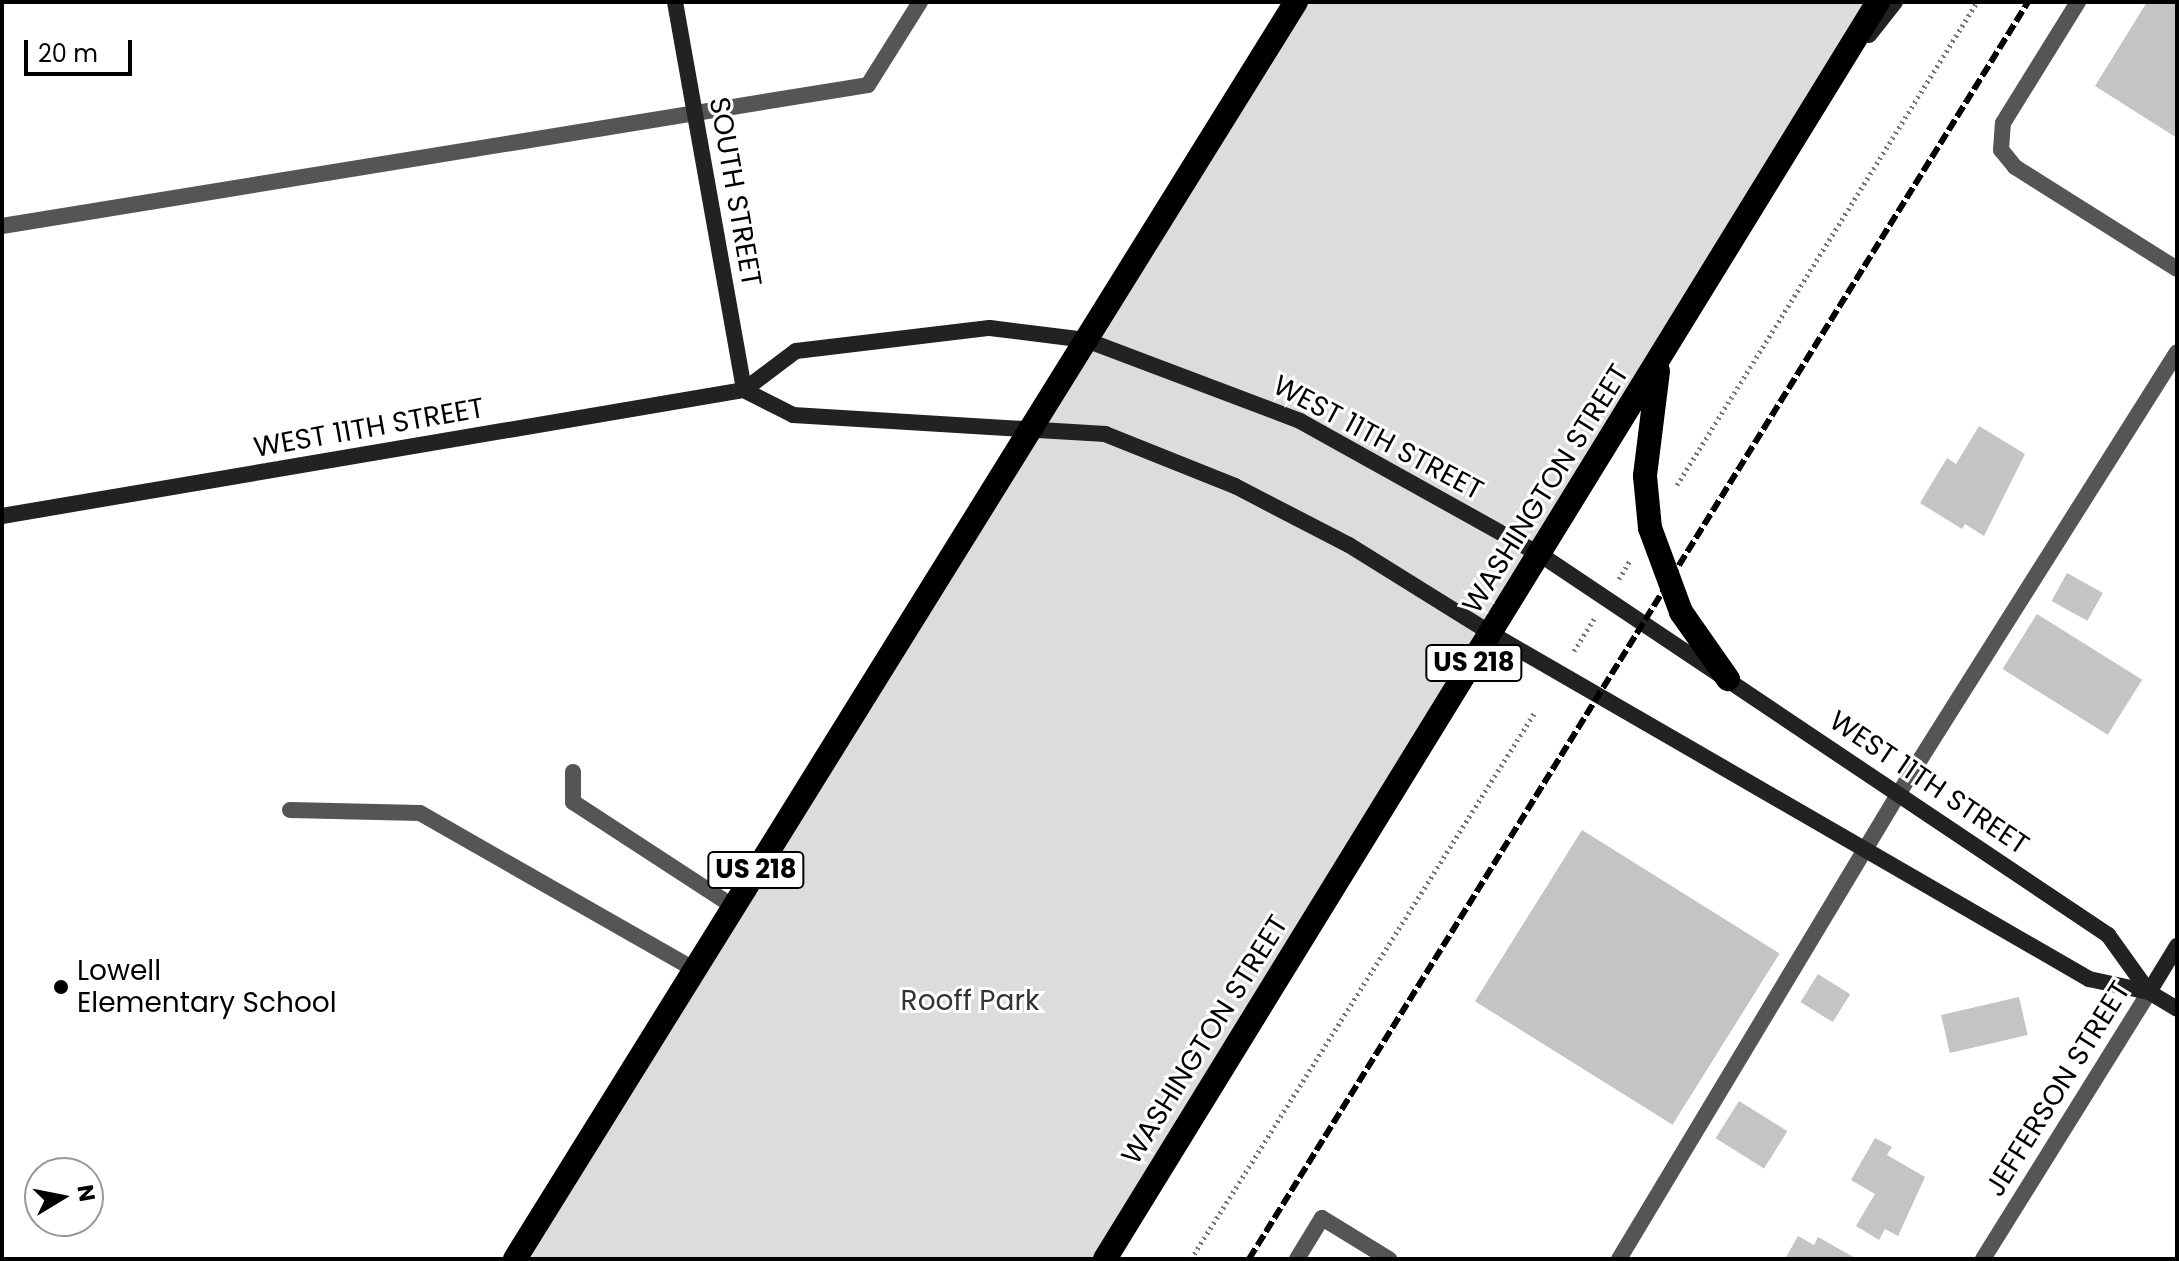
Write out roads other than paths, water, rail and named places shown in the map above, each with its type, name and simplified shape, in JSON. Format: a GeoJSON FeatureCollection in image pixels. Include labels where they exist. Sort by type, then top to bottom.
{"type":"FeatureCollection","features":[{"type":"Feature","properties":{"kind":"highway","name":"US 218"},"geometry":{"type":"LineString","coordinates":[[515,1259],[1296,2]]}},
{"type":"Feature","properties":{"kind":"highway","name":"US 218"},"geometry":{"type":"LineString","coordinates":[[1843,68],[1878,2]]}},
{"type":"Feature","properties":{"kind":"highway","name":"WASHINGTON STREET"},"geometry":{"type":"LineString","coordinates":[[1105,1259],[1843,68]]}},
{"type":"Feature","properties":{"kind":"highway"},"geometry":{"type":"LineString","coordinates":[[1659,364],[1645,476],[1650,528],[1681,612],[1728,679]]}},
{"type":"Feature","properties":{"kind":"main road","name":"SOUTH STREET"},"geometry":{"type":"LineString","coordinates":[[675,2],[744,390]]}},
{"type":"Feature","properties":{"kind":"main road","name":"WASHINGTON STREET"},"geometry":{"type":"LineString","coordinates":[[1843,68],[1895,2]]}},
{"type":"Feature","properties":{"kind":"main road","name":"WEST 11TH STREET"},"geometry":{"type":"LineString","coordinates":[[2,516],[744,390],[796,351],[990,328],[1086,340],[1300,421],[1541,555],[2108,935],[2149,992]]}},
{"type":"Feature","properties":{"kind":"main road","name":"WEST 11TH STREET"},"geometry":{"type":"LineString","coordinates":[[744,390],[793,415],[1105,434],[1235,486],[1349,545],[1492,634],[2089,979],[2149,992],[2177,1009]]}},
{"type":"Feature","properties":{"kind":"main road","name":"JEFFERSON STREET"},"geometry":{"type":"LineString","coordinates":[[2149,992],[2177,946]]}},
{"type":"Feature","properties":{"kind":"street"},"geometry":{"type":"LineString","coordinates":[[2,226],[868,85],[920,2]]}},
{"type":"Feature","properties":{"kind":"street"},"geometry":{"type":"LineString","coordinates":[[2078,2],[2003,123],[2001,150],[2015,167],[2177,269]]}},
{"type":"Feature","properties":{"kind":"street"},"geometry":{"type":"LineString","coordinates":[[1619,1259],[1899,793],[2177,352]]}},
{"type":"Feature","properties":{"kind":"street"},"geometry":{"type":"LineString","coordinates":[[573,772],[573,802],[734,907]]}},
{"type":"Feature","properties":{"kind":"street"},"geometry":{"type":"LineString","coordinates":[[290,810],[420,813],[695,970]]}},
{"type":"Feature","properties":{"kind":"street","name":"JEFFERSON STREET"},"geometry":{"type":"LineString","coordinates":[[1983,1259],[2149,992]]}},
{"type":"Feature","properties":{"kind":"street"},"geometry":{"type":"LineString","coordinates":[[1297,1259],[1322,1218],[1389,1259]]}},
{"type":"Feature","properties":{"kind":"railway"},"geometry":{"type":"LineString","coordinates":[[1249,1259],[2028,2]]}},
{"type":"Feature","properties":{"kind":"place","name":"Lowell Elementary School"},"geometry":{"type":"Point","coordinates":[61,987]}},
{"type":"Feature","properties":{"kind":"park label","name":"Rooff Park"},"geometry":{"type":"Point","coordinates":[970,1001]}}]}
